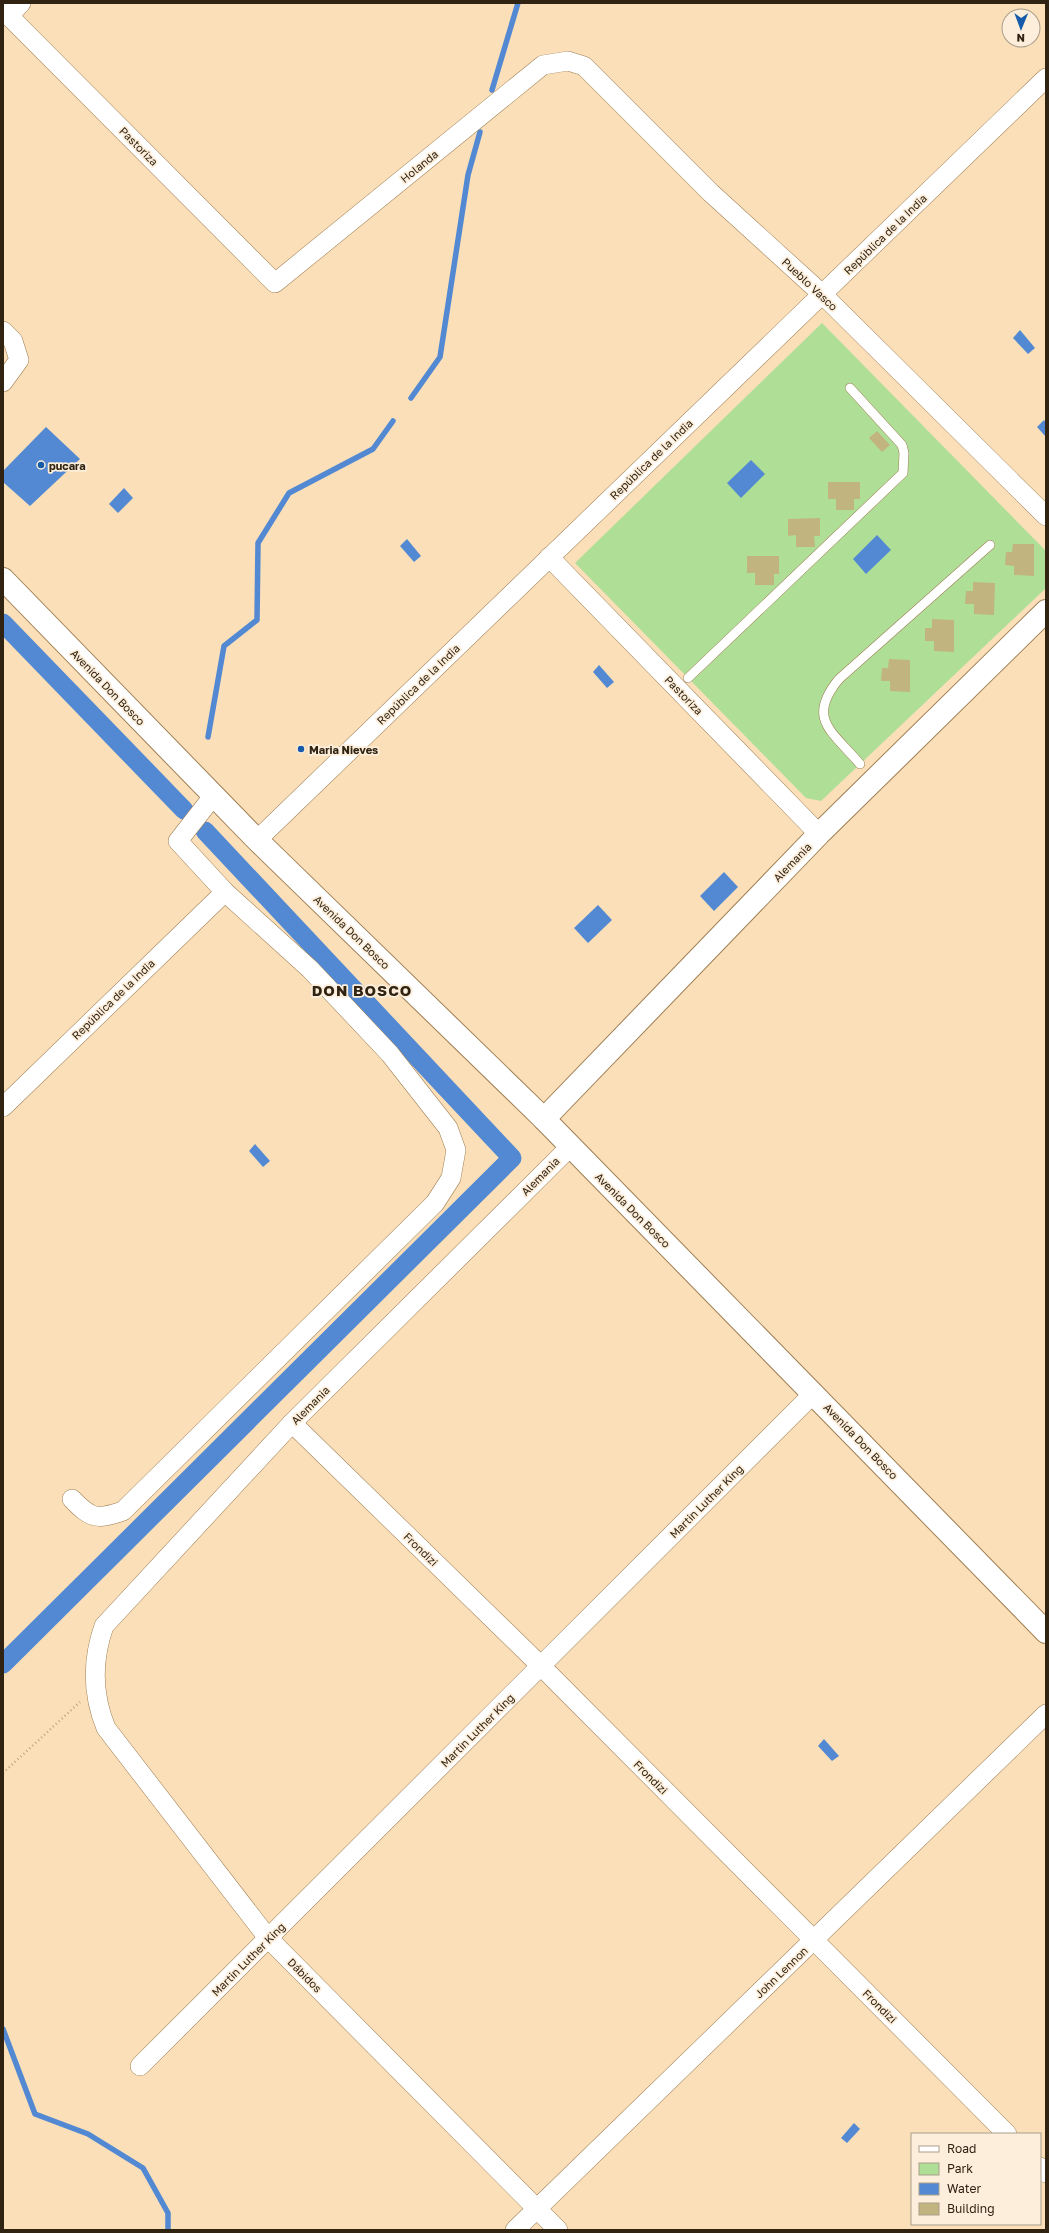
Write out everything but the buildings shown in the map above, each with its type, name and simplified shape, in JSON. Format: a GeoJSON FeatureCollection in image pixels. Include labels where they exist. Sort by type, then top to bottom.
{"type":"FeatureCollection","features":[{"type":"Feature","properties":{"kind":"main road","name":"Avenida Don Bosco"},"geometry":{"type":"LineString","coordinates":[[3,579],[257,840],[544,1119],[814,1393],[1046,1632]]}},
{"type":"Feature","properties":{"kind":"main road","name":"Alemania"},"geometry":{"type":"LineString","coordinates":[[544,1119],[819,834],[1046,611]]}},
{"type":"Feature","properties":{"kind":"street","name":"Pastoriza"},"geometry":{"type":"LineString","coordinates":[[11,10],[275,283]]}},
{"type":"Feature","properties":{"kind":"street","name":"Holanda"},"geometry":{"type":"LineString","coordinates":[[275,283],[543,65],[568,60]]}},
{"type":"Feature","properties":{"kind":"street","name":"Pueblo Vasco"},"geometry":{"type":"LineString","coordinates":[[568,60],[584,66],[711,193],[822,294],[1046,516]]}},
{"type":"Feature","properties":{"kind":"street","name":"República de la India"},"geometry":{"type":"LineString","coordinates":[[257,840],[1046,78]]}},
{"type":"Feature","properties":{"kind":"street"},"geometry":{"type":"LineString","coordinates":[[3,331],[13,341],[19,360],[3,382]]}},
{"type":"Feature","properties":{"kind":"street","name":"Pastoriza"},"geometry":{"type":"LineString","coordinates":[[549,557],[819,834]]}},
{"type":"Feature","properties":{"kind":"street"},"geometry":{"type":"LineString","coordinates":[[72,1499],[86,1513],[106,1517],[123,1511],[436,1203],[451,1178],[456,1150],[448,1128],[390,1054],[310,970],[225,892],[178,841],[214,795]]}},
{"type":"Feature","properties":{"kind":"street","name":"República de la India"},"geometry":{"type":"LineString","coordinates":[[3,1107],[225,892]]}},
{"type":"Feature","properties":{"kind":"street","name":"Alemania"},"geometry":{"type":"LineString","coordinates":[[95,1688],[97,1645],[104,1626],[292,1423],[570,1147]]}},
{"type":"Feature","properties":{"kind":"street","name":"Martin Luther King"},"geometry":{"type":"LineString","coordinates":[[140,2066],[814,1393]]}},
{"type":"Feature","properties":{"kind":"street","name":"Frondizi"},"geometry":{"type":"LineString","coordinates":[[292,1423],[541,1666],[1006,2133]]}},
{"type":"Feature","properties":{"kind":"street","name":"Dábidos"},"geometry":{"type":"LineString","coordinates":[[95,1688],[100,1712],[106,1728],[268,1938],[558,2230]]}},
{"type":"Feature","properties":{"kind":"street","name":"John Lennon"},"geometry":{"type":"LineString","coordinates":[[515,2230],[1046,1714]]}},
{"type":"Feature","properties":{"kind":"lane"},"geometry":{"type":"LineString","coordinates":[[688,678],[903,473],[904,453],[902,445],[850,388]]}},
{"type":"Feature","properties":{"kind":"lane"},"geometry":{"type":"LineString","coordinates":[[860,764],[826,724],[822,706],[828,692],[839,679],[990,545]]}},
{"type":"Feature","properties":{"kind":"path"},"geometry":{"type":"LineString","coordinates":[[3,1773],[95,1688]]}},
{"type":"Feature","properties":{"kind":"green space"},"geometry":{"type":"Polygon","coordinates":[[[822,323],[1046,551],[1046,588],[821,801],[806,798],[575,563],[822,323]]]}},
{"type":"Feature","properties":{"kind":"water"},"geometry":{"type":"Polygon","coordinates":[[[1020,330],[1035,348],[1028,354],[1013,338],[1020,330]]]}},
{"type":"Feature","properties":{"kind":"water"},"geometry":{"type":"Polygon","coordinates":[[[1044,420],[1046,423],[1046,437],[1037,427],[1044,420]]]}},
{"type":"Feature","properties":{"kind":"water","name":"pucara"},"geometry":{"type":"Polygon","coordinates":[[[46,427],[80,459],[30,506],[3,482],[3,471],[46,427]]]}},
{"type":"Feature","properties":{"kind":"water"},"geometry":{"type":"Polygon","coordinates":[[[751,460],[765,474],[741,498],[727,483],[751,460]]]}},
{"type":"Feature","properties":{"kind":"water"},"geometry":{"type":"Polygon","coordinates":[[[124,488],[133,498],[118,513],[109,504],[124,488]]]}},
{"type":"Feature","properties":{"kind":"water"},"geometry":{"type":"Polygon","coordinates":[[[877,535],[891,550],[866,574],[853,559],[877,535]]]}},
{"type":"Feature","properties":{"kind":"water"},"geometry":{"type":"Polygon","coordinates":[[[407,539],[421,556],[414,562],[400,546],[407,539]]]}},
{"type":"Feature","properties":{"kind":"water"},"geometry":{"type":"Polygon","coordinates":[[[599,665],[614,682],[607,688],[593,672],[599,665]]]}},
{"type":"Feature","properties":{"kind":"water"},"geometry":{"type":"Polygon","coordinates":[[[724,872],[738,887],[714,911],[700,896],[724,872]]]}},
{"type":"Feature","properties":{"kind":"water"},"geometry":{"type":"Polygon","coordinates":[[[598,905],[612,920],[588,943],[574,928],[598,905]]]}},
{"type":"Feature","properties":{"kind":"water"},"geometry":{"type":"Polygon","coordinates":[[[255,1144],[270,1161],[263,1167],[249,1151],[255,1144]]]}},
{"type":"Feature","properties":{"kind":"water"},"geometry":{"type":"Polygon","coordinates":[[[824,1739],[839,1756],[832,1761],[818,1746],[824,1739]]]}},
{"type":"Feature","properties":{"kind":"water"},"geometry":{"type":"Polygon","coordinates":[[[854,2123],[860,2129],[847,2143],[841,2138],[854,2123]]]}},
{"type":"Feature","properties":{"kind":"waterway"},"geometry":{"type":"LineString","coordinates":[[492,90],[518,3]]}},
{"type":"Feature","properties":{"kind":"waterway"},"geometry":{"type":"LineString","coordinates":[[411,398],[440,357],[468,175],[480,132]]}},
{"type":"Feature","properties":{"kind":"waterway"},"geometry":{"type":"LineString","coordinates":[[208,737],[224,646],[257,620],[258,543],[289,493],[373,449],[393,421]]}},
{"type":"Feature","properties":{"kind":"waterway"},"geometry":{"type":"LineString","coordinates":[[3,623],[184,810]]}},
{"type":"Feature","properties":{"kind":"waterway"},"geometry":{"type":"LineString","coordinates":[[3,1664],[512,1158],[205,831]]}},
{"type":"Feature","properties":{"kind":"waterway"},"geometry":{"type":"LineString","coordinates":[[3,2029],[35,2114],[88,2134],[143,2168],[168,2213],[168,2230]]}},
{"type":"Feature","properties":{"kind":"place","name":"pucara"},"geometry":{"type":"Point","coordinates":[41,465]}},
{"type":"Feature","properties":{"kind":"place","name":"Maria Nieves"},"geometry":{"type":"Point","coordinates":[301,749]}},
{"type":"Feature","properties":{"kind":"district","name":"DON BOSCO"},"geometry":{"type":"Point","coordinates":[362,990]}}]}
